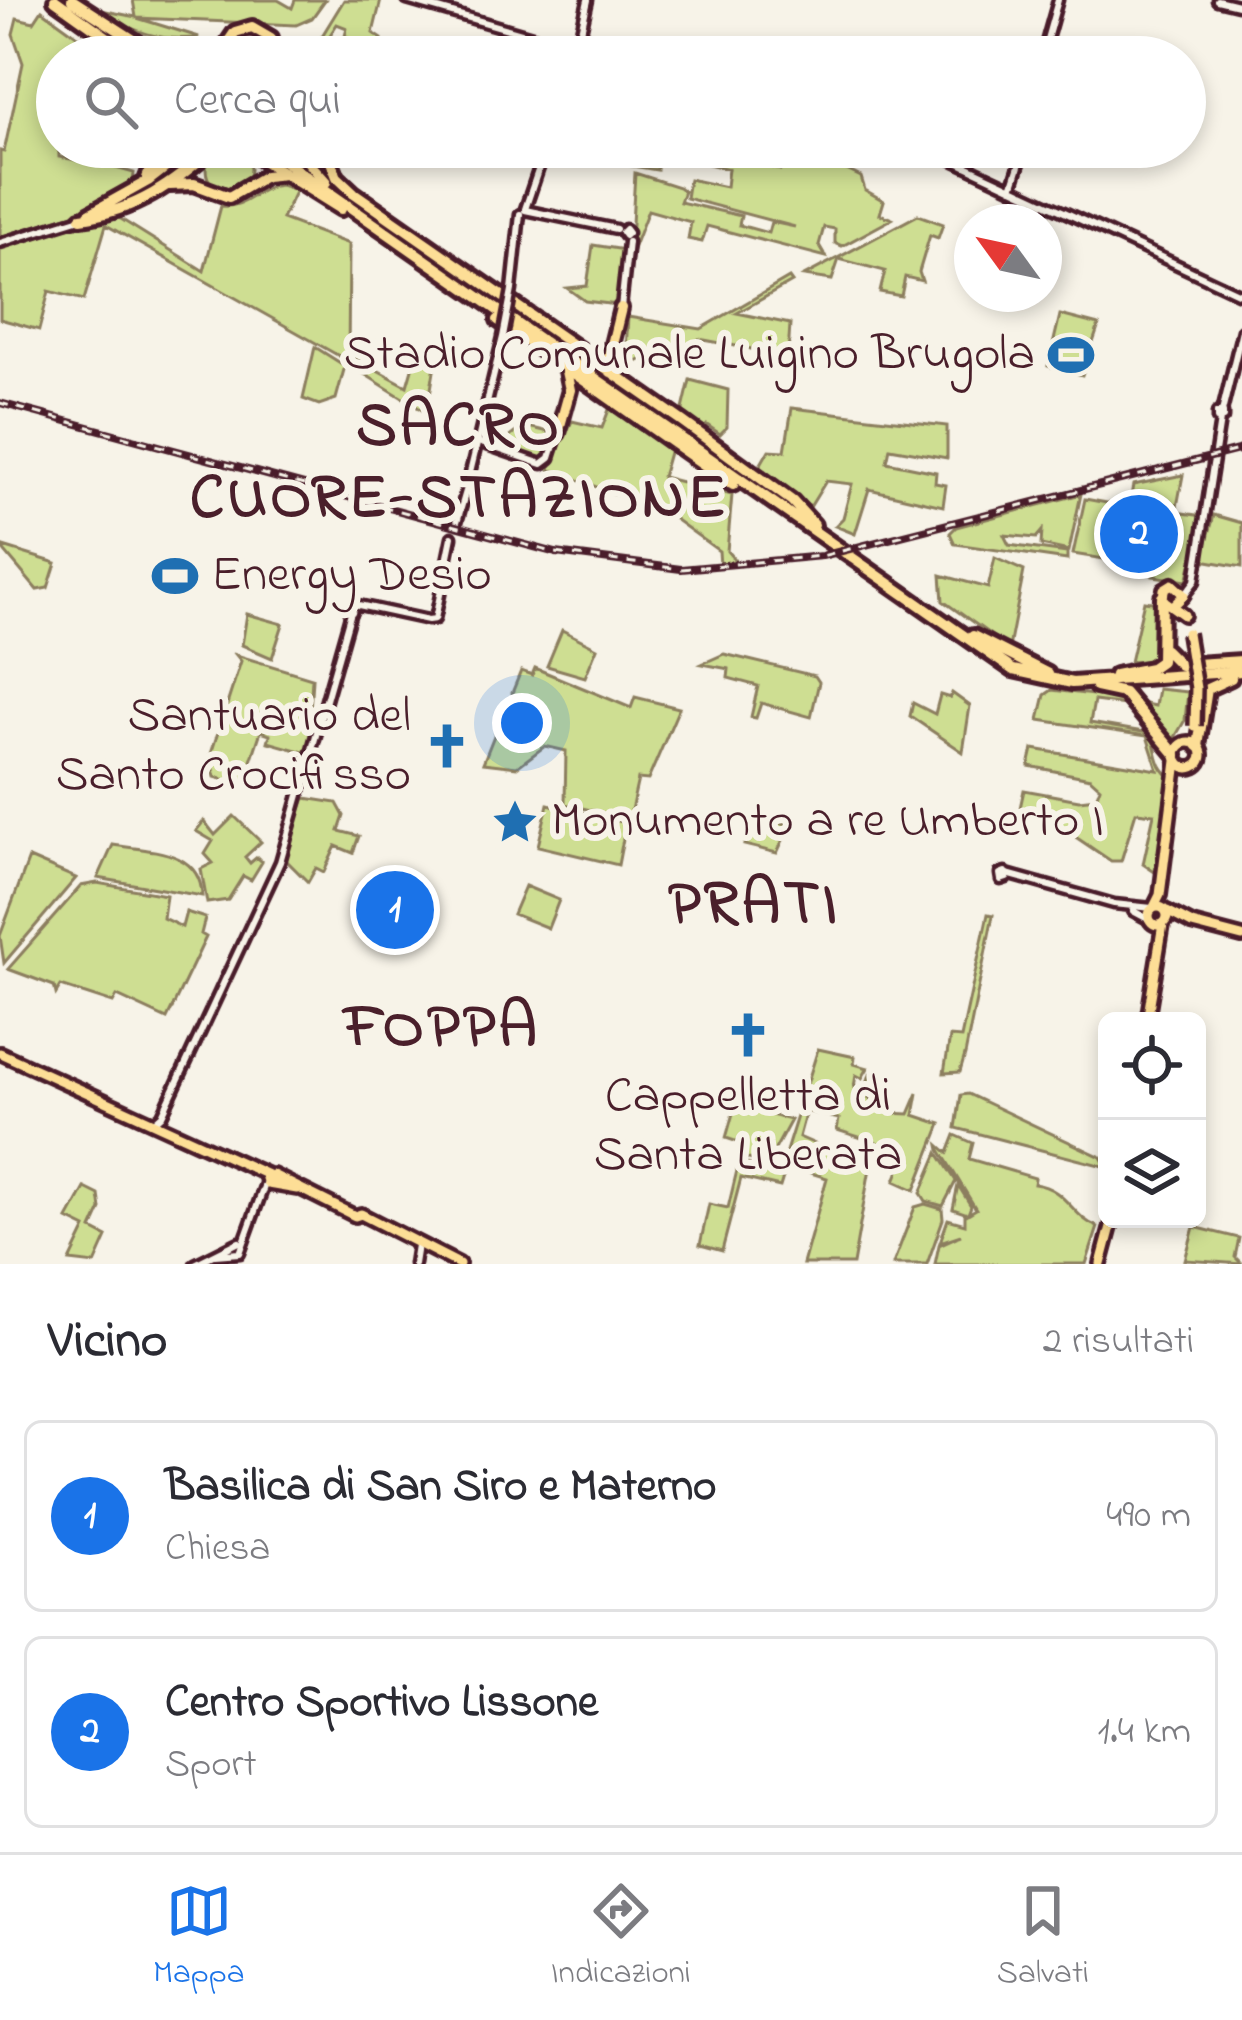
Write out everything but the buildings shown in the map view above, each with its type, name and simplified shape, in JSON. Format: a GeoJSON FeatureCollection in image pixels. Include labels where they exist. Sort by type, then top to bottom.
{"type":"FeatureCollection","features":[{"type":"Feature","properties":{"kind":"highway"},"geometry":{"type":"LineString","coordinates":[[51,0],[97,36]]}},
{"type":"Feature","properties":{"kind":"highway"},"geometry":{"type":"LineString","coordinates":[[51,0],[104,36]]}},
{"type":"Feature","properties":{"kind":"highway"},"geometry":{"type":"LineString","coordinates":[[73,0],[129,36]]}},
{"type":"Feature","properties":{"kind":"highway"},"geometry":{"type":"LineString","coordinates":[[73,0],[120,36]]}},
{"type":"Feature","properties":{"kind":"highway"},"geometry":{"type":"LineString","coordinates":[[233,36],[252,27],[268,36]]}},
{"type":"Feature","properties":{"kind":"highway"},"geometry":{"type":"LineString","coordinates":[[133,190],[152,168]]}},
{"type":"Feature","properties":{"kind":"highway"},"geometry":{"type":"LineString","coordinates":[[81,218],[164,168]]}},
{"type":"Feature","properties":{"kind":"highway"},"geometry":{"type":"LineString","coordinates":[[81,218],[121,212],[189,168]]}},
{"type":"Feature","properties":{"kind":"highway"},"geometry":{"type":"LineString","coordinates":[[203,168],[205,180],[227,195],[245,187],[252,174],[250,168]]}},
{"type":"Feature","properties":{"kind":"highway"},"geometry":{"type":"LineString","coordinates":[[277,168],[730,483],[790,504]]}},
{"type":"Feature","properties":{"kind":"highway"},"geometry":{"type":"LineString","coordinates":[[295,168],[790,504],[814,525]]}},
{"type":"Feature","properties":{"kind":"highway"},"geometry":{"type":"LineString","coordinates":[[306,168],[1010,659],[1063,676],[1240,670]]}},
{"type":"Feature","properties":{"kind":"highway"},"geometry":{"type":"LineString","coordinates":[[314,168],[326,182]]}},
{"type":"Feature","properties":{"kind":"highway"},"geometry":{"type":"LineString","coordinates":[[333,168],[354,193],[604,360],[611,372],[988,656],[1031,676],[1124,694],[1176,758]]}},
{"type":"Feature","properties":{"kind":"highway"},"geometry":{"type":"LineString","coordinates":[[167,186],[188,183],[230,197],[265,176],[289,175]]}},
{"type":"Feature","properties":{"kind":"highway"},"geometry":{"type":"LineString","coordinates":[[604,360],[621,308]]}},
{"type":"Feature","properties":{"kind":"highway"},"geometry":{"type":"LineString","coordinates":[[564,368],[568,396]]}},
{"type":"Feature","properties":{"kind":"highway"},"geometry":{"type":"LineString","coordinates":[[558,433],[568,396],[578,382],[587,383]]}},
{"type":"Feature","properties":{"kind":"highway"},"geometry":{"type":"LineString","coordinates":[[1115,675],[1151,668],[1165,647],[1176,598]]}},
{"type":"Feature","properties":{"kind":"highway"},"geometry":{"type":"LineString","coordinates":[[1129,665],[1154,662],[1165,647]]}},
{"type":"Feature","properties":{"kind":"highway"},"geometry":{"type":"LineString","coordinates":[[1165,647],[1180,665],[1240,670]]}},
{"type":"Feature","properties":{"kind":"highway"},"geometry":{"type":"LineString","coordinates":[[1075,683],[1240,670]]}},
{"type":"Feature","properties":{"kind":"highway"},"geometry":{"type":"LineString","coordinates":[[1102,688],[1240,670]]}},
{"type":"Feature","properties":{"kind":"highway"},"geometry":{"type":"LineString","coordinates":[[1192,745],[1204,694],[1214,682],[1240,670]]}},
{"type":"Feature","properties":{"kind":"main road"},"geometry":{"type":"LineString","coordinates":[[1168,809],[1201,758],[1192,745],[1196,688],[1184,615],[1176,598]]}},
{"type":"Feature","properties":{"kind":"main road"},"geometry":{"type":"LineString","coordinates":[[1149,1012],[1176,758],[1192,745]]}},
{"type":"Feature","properties":{"kind":"main road"},"geometry":{"type":"LineString","coordinates":[[1176,758],[1195,766]]}},
{"type":"Feature","properties":{"kind":"main road"},"geometry":{"type":"LineString","coordinates":[[1159,916],[1242,937]]}},
{"type":"Feature","properties":{"kind":"main road"},"geometry":{"type":"LineString","coordinates":[[0,1053],[159,1122],[268,1179],[459,1264]]}},
{"type":"Feature","properties":{"kind":"main road"},"geometry":{"type":"LineString","coordinates":[[1100,1264],[1110,1228]]}},
{"type":"Feature","properties":{"kind":"street"},"geometry":{"type":"LineString","coordinates":[[407,0],[538,36]]}},
{"type":"Feature","properties":{"kind":"street"},"geometry":{"type":"LineString","coordinates":[[580,36],[588,0]]}},
{"type":"Feature","properties":{"kind":"street"},"geometry":{"type":"LineString","coordinates":[[1048,36],[1058,0]]}},
{"type":"Feature","properties":{"kind":"street"},"geometry":{"type":"LineString","coordinates":[[1217,0],[1242,6]]}},
{"type":"Feature","properties":{"kind":"street"},"geometry":{"type":"LineString","coordinates":[[457,522],[503,338],[523,212],[539,168]]}},
{"type":"Feature","properties":{"kind":"street"},"geometry":{"type":"LineString","coordinates":[[967,168],[1242,295]]}},
{"type":"Feature","properties":{"kind":"street"},"geometry":{"type":"LineString","coordinates":[[1012,188],[1018,168]]}},
{"type":"Feature","properties":{"kind":"street"},"geometry":{"type":"LineString","coordinates":[[523,212],[623,234],[621,308]]}},
{"type":"Feature","properties":{"kind":"street"},"geometry":{"type":"LineString","coordinates":[[0,242],[81,218]]}},
{"type":"Feature","properties":{"kind":"street"},"geometry":{"type":"LineString","coordinates":[[1176,598],[1214,475],[1221,416],[1242,330]]}},
{"type":"Feature","properties":{"kind":"street"},"geometry":{"type":"LineString","coordinates":[[478,442],[542,464],[550,458],[558,433]]}},
{"type":"Feature","properties":{"kind":"street"},"geometry":{"type":"LineString","coordinates":[[159,1122],[280,862],[327,687],[356,611],[430,617],[452,537]]}},
{"type":"Feature","properties":{"kind":"street"},"geometry":{"type":"LineString","coordinates":[[1006,877],[1159,916]]}},
{"type":"Feature","properties":{"kind":"street"},"geometry":{"type":"LineString","coordinates":[[195,1264],[235,1250],[268,1179]]}},
{"type":"Feature","properties":{"kind":"street"},"geometry":{"type":"LineString","coordinates":[[415,1264],[417,1245]]}},
{"type":"Feature","properties":{"kind":"green space"},"geometry":{"type":"Polygon","coordinates":[[[133,0],[278,0],[292,8],[295,0],[325,0],[312,18],[296,25],[137,18],[196,36],[147,34],[101,10],[136,17],[133,0]]]}},
{"type":"Feature","properties":{"kind":"green space"},"geometry":{"type":"Polygon","coordinates":[[[344,0],[381,0],[373,33],[378,36],[345,36],[347,28],[337,24],[329,36],[322,36],[344,0]]]}},
{"type":"Feature","properties":{"kind":"green space"},"geometry":{"type":"Polygon","coordinates":[[[42,10],[78,36],[36,36],[36,168],[116,168],[134,173],[133,184],[93,208],[0,237],[0,151],[4,152],[23,63],[13,34],[17,18],[34,22],[42,10]]]}},
{"type":"Feature","properties":{"kind":"green space"},"geometry":{"type":"Polygon","coordinates":[[[206,168],[250,168],[249,178],[237,190],[219,190],[207,178],[206,168]]]}},
{"type":"Feature","properties":{"kind":"green space"},"geometry":{"type":"Polygon","coordinates":[[[724,168],[842,168],[861,177],[865,190],[884,201],[880,214],[892,219],[842,246],[835,243],[835,229],[824,227],[819,245],[826,257],[707,226],[702,242],[688,239],[691,222],[648,210],[630,257],[635,173],[679,187],[684,191],[680,202],[741,216],[739,225],[768,233],[771,222],[795,227],[686,198],[689,179],[726,187],[728,169],[724,168]]]}},
{"type":"Feature","properties":{"kind":"green space"},"geometry":{"type":"Polygon","coordinates":[[[281,185],[296,190],[282,219],[349,244],[348,361],[106,225],[84,300],[49,291],[39,330],[0,319],[0,245],[116,216],[204,271],[221,206],[238,204],[281,185]]]}},
{"type":"Feature","properties":{"kind":"green space"},"geometry":{"type":"Polygon","coordinates":[[[918,215],[943,224],[938,238],[930,235],[919,272],[922,281],[905,277],[901,296],[880,292],[885,271],[839,259],[832,280],[804,276],[918,215]]]}},
{"type":"Feature","properties":{"kind":"green space"},"geometry":{"type":"Polygon","coordinates":[[[593,245],[625,250],[618,305],[585,301],[567,288],[587,286],[593,245]]]}},
{"type":"Feature","properties":{"kind":"green space"},"geometry":{"type":"Polygon","coordinates":[[[789,278],[792,282],[737,313],[790,324],[788,356],[699,339],[697,344],[679,343],[625,367],[628,317],[701,329],[789,278]]]}},
{"type":"Feature","properties":{"kind":"green space","name":"Stadio Comunale Luigino Brugola"},"geometry":{"type":"Polygon","coordinates":[[[1060,315],[1099,325],[1082,375],[1048,366],[1060,315]]]}},
{"type":"Feature","properties":{"kind":"green space"},"geometry":{"type":"Polygon","coordinates":[[[315,347],[345,366],[336,399],[319,405],[303,399],[315,347]]]}},
{"type":"Feature","properties":{"kind":"green space"},"geometry":{"type":"Polygon","coordinates":[[[416,355],[436,359],[427,413],[353,367],[353,357],[407,386],[416,355]]]}},
{"type":"Feature","properties":{"kind":"green space"},"geometry":{"type":"Polygon","coordinates":[[[690,380],[728,390],[727,427],[720,434],[707,425],[701,433],[681,418],[690,380]]]}},
{"type":"Feature","properties":{"kind":"green space"},"geometry":{"type":"Polygon","coordinates":[[[610,407],[670,449],[662,477],[732,495],[727,551],[739,565],[720,566],[719,551],[668,514],[549,469],[572,421],[602,428],[610,407]]]}},
{"type":"Feature","properties":{"kind":"green space"},"geometry":{"type":"Polygon","coordinates":[[[792,408],[947,426],[947,458],[890,448],[887,462],[936,472],[935,483],[946,485],[943,506],[869,489],[855,534],[835,526],[843,518],[852,484],[826,481],[810,507],[758,469],[769,450],[785,451],[792,408]]]}},
{"type":"Feature","properties":{"kind":"green space"},"geometry":{"type":"Polygon","coordinates":[[[524,426],[553,433],[542,459],[499,445],[524,426]]]}},
{"type":"Feature","properties":{"kind":"green space"},"geometry":{"type":"Polygon","coordinates":[[[1183,475],[1176,512],[1203,516],[1187,581],[1153,576],[1154,567],[1073,554],[1085,499],[1129,507],[1133,485],[1183,475]]]}},
{"type":"Feature","properties":{"kind":"green space"},"geometry":{"type":"Polygon","coordinates":[[[1081,494],[1069,551],[1041,545],[1042,531],[1036,538],[1004,535],[1009,545],[1067,553],[1067,560],[955,544],[950,533],[956,527],[1081,494]]]}},
{"type":"Feature","properties":{"kind":"green space"},"geometry":{"type":"Polygon","coordinates":[[[1214,515],[1242,523],[1242,567],[1202,560],[1214,515]]]}},
{"type":"Feature","properties":{"kind":"green space"},"geometry":{"type":"Polygon","coordinates":[[[0,546],[56,563],[48,588],[37,590],[0,546]]]}},
{"type":"Feature","properties":{"kind":"green space"},"geometry":{"type":"Polygon","coordinates":[[[995,558],[1024,571],[1009,648],[943,601],[941,575],[988,588],[995,558]]]}},
{"type":"Feature","properties":{"kind":"green space"},"geometry":{"type":"Polygon","coordinates":[[[1144,601],[1159,603],[1158,653],[1151,660],[1130,662],[1144,601]]]}},
{"type":"Feature","properties":{"kind":"green space"},"geometry":{"type":"Polygon","coordinates":[[[247,614],[283,624],[272,658],[242,645],[247,614]]]}},
{"type":"Feature","properties":{"kind":"green space"},"geometry":{"type":"Polygon","coordinates":[[[562,630],[597,648],[585,677],[547,666],[562,630]]]}},
{"type":"Feature","properties":{"kind":"green space"},"geometry":{"type":"Polygon","coordinates":[[[724,654],[815,676],[819,682],[811,717],[761,703],[756,718],[751,717],[758,686],[728,678],[729,669],[702,664],[724,654]]]}},
{"type":"Feature","properties":{"kind":"green space"},"geometry":{"type":"Polygon","coordinates":[[[236,655],[312,678],[310,712],[318,715],[307,753],[268,742],[270,734],[261,731],[243,785],[215,777],[210,757],[241,661],[236,655]]]}},
{"type":"Feature","properties":{"kind":"green space"},"geometry":{"type":"Polygon","coordinates":[[[535,668],[631,708],[635,697],[679,708],[648,780],[638,779],[629,819],[565,804],[566,751],[545,746],[517,767],[483,763],[501,718],[510,717],[518,700],[512,693],[521,671],[532,675],[535,668]]]}},
{"type":"Feature","properties":{"kind":"green space"},"geometry":{"type":"Polygon","coordinates":[[[1158,689],[1188,692],[1185,720],[1171,744],[1135,702],[1155,706],[1158,689]]]}},
{"type":"Feature","properties":{"kind":"green space"},"geometry":{"type":"Polygon","coordinates":[[[1052,690],[1118,698],[1125,705],[1094,701],[1090,723],[1149,733],[1162,768],[1173,779],[1159,875],[1143,864],[1154,814],[1136,812],[1121,861],[1111,861],[1040,813],[1020,808],[1024,790],[1079,800],[1096,798],[1100,787],[1090,778],[1029,766],[1033,749],[1158,770],[1147,736],[1039,720],[1045,695],[1052,690]]]}},
{"type":"Feature","properties":{"kind":"green space"},"geometry":{"type":"Polygon","coordinates":[[[952,693],[970,706],[963,752],[910,716],[913,703],[935,714],[940,695],[950,698],[952,693]]]}},
{"type":"Feature","properties":{"kind":"green space"},"geometry":{"type":"Polygon","coordinates":[[[305,798],[337,803],[344,816],[339,831],[359,836],[353,853],[336,846],[324,872],[316,868],[308,882],[283,857],[305,798]]]}},
{"type":"Feature","properties":{"kind":"green space"},"geometry":{"type":"Polygon","coordinates":[[[548,804],[626,823],[618,865],[538,846],[548,804]]]}},
{"type":"Feature","properties":{"kind":"green space"},"geometry":{"type":"Polygon","coordinates":[[[752,815],[790,825],[777,853],[744,845],[752,815]]]}},
{"type":"Feature","properties":{"kind":"green space"},"geometry":{"type":"Polygon","coordinates":[[[234,816],[261,842],[245,857],[250,863],[257,857],[262,862],[251,880],[243,876],[228,900],[207,903],[201,869],[213,863],[205,854],[213,841],[196,831],[204,821],[215,835],[234,816]]]}},
{"type":"Feature","properties":{"kind":"green space"},"geometry":{"type":"Polygon","coordinates":[[[113,845],[157,851],[183,861],[193,869],[202,896],[98,878],[113,845]]]}},
{"type":"Feature","properties":{"kind":"green space"},"geometry":{"type":"Polygon","coordinates":[[[29,858],[76,878],[4,963],[0,936],[29,858]]]}},
{"type":"Feature","properties":{"kind":"green space"},"geometry":{"type":"Polygon","coordinates":[[[97,883],[166,895],[163,918],[182,927],[186,912],[205,918],[201,934],[206,937],[167,1019],[117,996],[113,1003],[61,986],[56,994],[54,986],[8,969],[81,886],[97,883]]]}},
{"type":"Feature","properties":{"kind":"green space"},"geometry":{"type":"Polygon","coordinates":[[[525,886],[559,900],[548,928],[513,914],[525,886]]]}},
{"type":"Feature","properties":{"kind":"green space"},"geometry":{"type":"Polygon","coordinates":[[[988,914],[993,915],[965,1055],[960,1072],[944,1073],[950,1037],[961,1038],[988,914]]]}},
{"type":"Feature","properties":{"kind":"green space"},"geometry":{"type":"Polygon","coordinates":[[[818,1049],[855,1057],[854,1064],[868,1068],[862,1078],[856,1075],[854,1087],[866,1086],[870,1074],[876,1085],[869,1098],[888,1113],[909,1114],[918,1093],[914,1115],[941,1124],[915,1190],[895,1181],[906,1152],[837,1130],[839,1119],[806,1111],[799,1137],[870,1168],[853,1264],[803,1264],[827,1178],[782,1164],[818,1049]]]}},
{"type":"Feature","properties":{"kind":"green space"},"geometry":{"type":"Polygon","coordinates":[[[968,1094],[1098,1156],[1098,1165],[956,1128],[961,1095],[968,1094]]]}},
{"type":"Feature","properties":{"kind":"green space"},"geometry":{"type":"Polygon","coordinates":[[[735,1106],[791,1120],[767,1164],[741,1157],[744,1144],[726,1138],[735,1106]]]}},
{"type":"Feature","properties":{"kind":"green space"},"geometry":{"type":"Polygon","coordinates":[[[955,1135],[973,1143],[969,1159],[1035,1178],[1034,1184],[1062,1197],[1098,1227],[1086,1264],[935,1264],[939,1245],[961,1235],[940,1242],[948,1219],[965,1224],[965,1213],[953,1209],[958,1185],[971,1206],[968,1214],[976,1209],[939,1145],[948,1153],[955,1135]]]}},
{"type":"Feature","properties":{"kind":"green space"},"geometry":{"type":"Polygon","coordinates":[[[938,1153],[956,1181],[943,1206],[926,1201],[921,1193],[938,1153]]]}},
{"type":"Feature","properties":{"kind":"green space"},"geometry":{"type":"Polygon","coordinates":[[[739,1162],[784,1174],[780,1187],[741,1178],[722,1251],[700,1245],[709,1204],[728,1208],[739,1162]]]}},
{"type":"Feature","properties":{"kind":"green space"},"geometry":{"type":"Polygon","coordinates":[[[85,1188],[99,1195],[101,1209],[92,1229],[107,1237],[95,1264],[70,1261],[86,1228],[68,1219],[85,1188]]]}},
{"type":"Feature","properties":{"kind":"green space"},"geometry":{"type":"Polygon","coordinates":[[[925,1204],[942,1209],[943,1219],[927,1264],[893,1264],[915,1207],[925,1204]]]}},
{"type":"Feature","properties":{"kind":"green space"},"geometry":{"type":"Polygon","coordinates":[[[1194,1228],[1239,1238],[1235,1257],[1242,1264],[1185,1260],[1194,1228]]]}},
{"type":"Feature","properties":{"kind":"railway"},"geometry":{"type":"LineString","coordinates":[[0,403],[556,553],[681,569],[822,556],[1242,449]]}},
{"type":"Feature","properties":{"kind":"place","name":"Stadio Comunale Luigino Brugola"},"geometry":{"type":"Point","coordinates":[1071,355]}},
{"type":"Feature","properties":{"kind":"place","name":"Centro Sportivo Lissone"},"geometry":{"type":"Point","coordinates":[1139,534]}},
{"type":"Feature","properties":{"kind":"place","name":"Energy Desio"},"geometry":{"type":"Point","coordinates":[175,576]}},
{"type":"Feature","properties":{"kind":"place","name":"Santuario del Santo Crocifisso"},"geometry":{"type":"Point","coordinates":[447,746]}},
{"type":"Feature","properties":{"kind":"place","name":"Monumento a re Umberto I"},"geometry":{"type":"Point","coordinates":[515,822]}},
{"type":"Feature","properties":{"kind":"place","name":"Basilica di San Siro e Materno"},"geometry":{"type":"Point","coordinates":[395,910]}},
{"type":"Feature","properties":{"kind":"place","name":"Cappelletta di Santa Liberata"},"geometry":{"type":"Point","coordinates":[748,1035]}},
{"type":"Feature","properties":{"kind":"district","name":"SACRO CUORE-STAZIONE"},"geometry":{"type":"Point","coordinates":[459,465]}},
{"type":"Feature","properties":{"kind":"district","name":"PRATI"},"geometry":{"type":"Point","coordinates":[754,907]}},
{"type":"Feature","properties":{"kind":"district","name":"FOPPA"},"geometry":{"type":"Point","coordinates":[442,1030]}}]}
